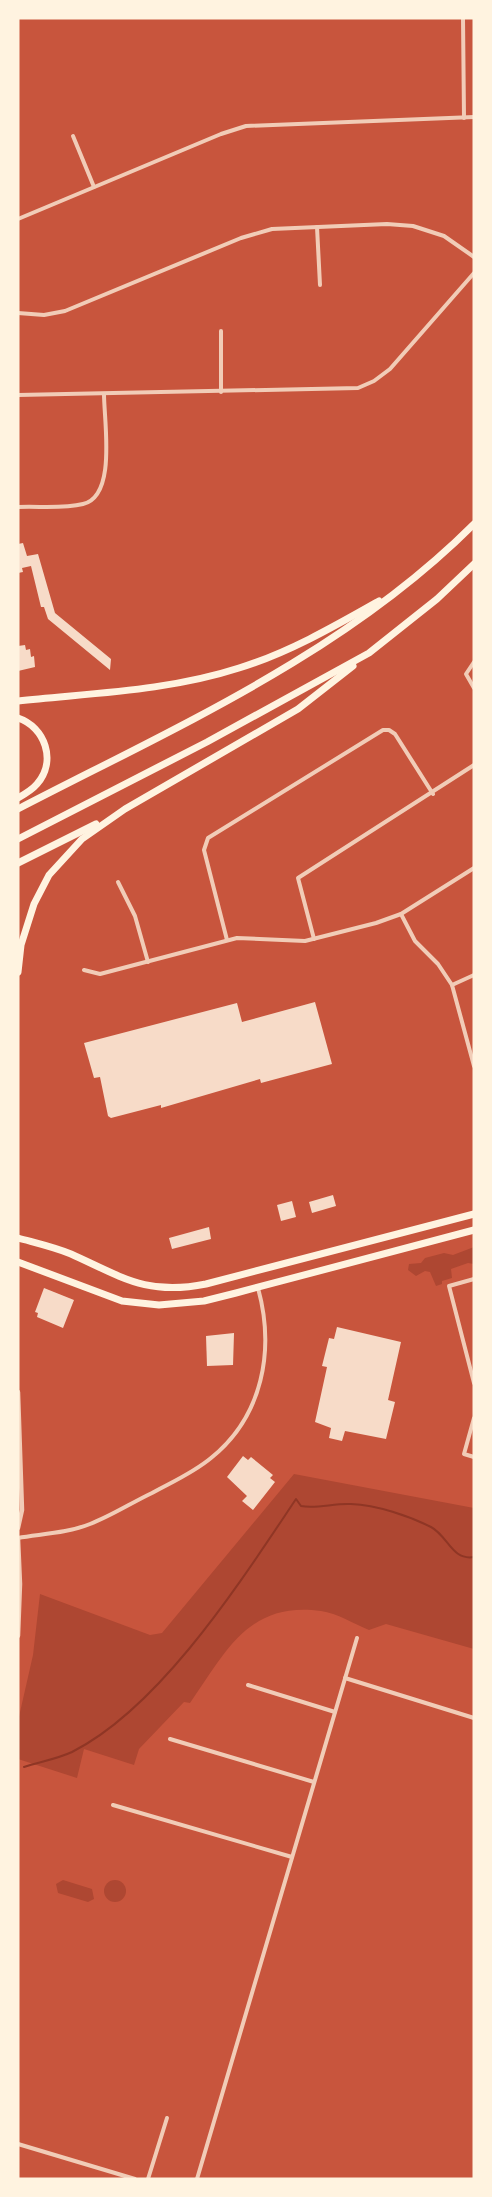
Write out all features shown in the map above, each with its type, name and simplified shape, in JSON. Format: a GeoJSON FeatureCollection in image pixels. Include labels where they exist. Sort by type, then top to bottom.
{"type":"FeatureCollection","features":[{"type":"Feature","properties":{"kind":"highway"},"geometry":{"type":"LineString","coordinates":[[18,808],[286,669],[357,622],[445,553],[474,524]]}},
{"type":"Feature","properties":{"kind":"highway"},"geometry":{"type":"LineString","coordinates":[[18,863],[125,809],[298,709],[437,599],[474,564]]}},
{"type":"Feature","properties":{"kind":"highway"},"geometry":{"type":"LineString","coordinates":[[18,701],[180,683],[241,668],[319,633],[402,587]]}},
{"type":"Feature","properties":{"kind":"highway"},"geometry":{"type":"LineString","coordinates":[[18,839],[207,742],[369,653]]}},
{"type":"Feature","properties":{"kind":"highway"},"geometry":{"type":"LineString","coordinates":[[18,718],[31,724],[42,736],[47,758],[46,768],[38,783],[18,798]]}},
{"type":"Feature","properties":{"kind":"highway"},"geometry":{"type":"LineString","coordinates":[[18,972],[26,923],[49,875],[82,839],[125,809]]}},
{"type":"Feature","properties":{"kind":"highway"},"geometry":{"type":"LineString","coordinates":[[18,1238],[68,1253],[129,1281],[165,1289],[206,1284],[474,1214]]}},
{"type":"Feature","properties":{"kind":"highway"},"geometry":{"type":"LineString","coordinates":[[18,1262],[122,1301],[159,1305],[178,1304],[204,1301],[258,1288],[474,1230]]}},
{"type":"Feature","properties":{"kind":"street"},"geometry":{"type":"LineString","coordinates":[[462,18],[464,118]]}},
{"type":"Feature","properties":{"kind":"street"},"geometry":{"type":"LineString","coordinates":[[18,219],[221,134],[246,126],[474,117]]}},
{"type":"Feature","properties":{"kind":"street"},"geometry":{"type":"LineString","coordinates":[[73,136],[94,188]]}},
{"type":"Feature","properties":{"kind":"street"},"geometry":{"type":"LineString","coordinates":[[18,313],[44,315],[65,311],[250,235],[272,230],[413,226],[444,236],[474,257]]}},
{"type":"Feature","properties":{"kind":"street"},"geometry":{"type":"LineString","coordinates":[[317,227],[320,285]]}},
{"type":"Feature","properties":{"kind":"street"},"geometry":{"type":"LineString","coordinates":[[18,395],[348,390],[369,384],[390,369],[474,273]]}},
{"type":"Feature","properties":{"kind":"street"},"geometry":{"type":"LineString","coordinates":[[221,331],[221,392]]}},
{"type":"Feature","properties":{"kind":"street"},"geometry":{"type":"LineString","coordinates":[[18,507],[77,505],[90,502],[99,494],[105,473],[104,394]]}},
{"type":"Feature","properties":{"kind":"street"},"geometry":{"type":"LineString","coordinates":[[474,662],[466,674],[474,688]]}},
{"type":"Feature","properties":{"kind":"street"},"geometry":{"type":"LineString","coordinates":[[227,940],[204,854],[204,843],[208,838],[386,730],[398,737],[433,794]]}},
{"type":"Feature","properties":{"kind":"street"},"geometry":{"type":"LineString","coordinates":[[314,939],[298,878],[433,794],[474,765]]}},
{"type":"Feature","properties":{"kind":"street"},"geometry":{"type":"LineString","coordinates":[[84,970],[100,974],[227,940],[253,937],[290,942],[314,939],[400,914],[474,868]]}},
{"type":"Feature","properties":{"kind":"street"},"geometry":{"type":"LineString","coordinates":[[118,882],[135,916],[147,962]]}},
{"type":"Feature","properties":{"kind":"street"},"geometry":{"type":"LineString","coordinates":[[400,914],[415,941],[438,964],[452,985],[474,1066]]}},
{"type":"Feature","properties":{"kind":"street"},"geometry":{"type":"LineString","coordinates":[[452,985],[474,975]]}},
{"type":"Feature","properties":{"kind":"street"},"geometry":{"type":"LineString","coordinates":[[474,1279],[449,1286],[474,1383]]}},
{"type":"Feature","properties":{"kind":"street"},"geometry":{"type":"LineString","coordinates":[[18,1636],[18,1538],[90,1524],[186,1475],[223,1447],[246,1418],[264,1371],[266,1323],[258,1288]]}},
{"type":"Feature","properties":{"kind":"street"},"geometry":{"type":"LineString","coordinates":[[18,1392],[22,1510],[18,1528]]}},
{"type":"Feature","properties":{"kind":"street"},"geometry":{"type":"LineString","coordinates":[[474,1418],[464,1454],[474,1457]]}},
{"type":"Feature","properties":{"kind":"street"},"geometry":{"type":"LineString","coordinates":[[18,1616],[19,1625]]}},
{"type":"Feature","properties":{"kind":"street"},"geometry":{"type":"LineString","coordinates":[[197,2179],[357,1638]]}},
{"type":"Feature","properties":{"kind":"street"},"geometry":{"type":"LineString","coordinates":[[345,1678],[474,1718]]}},
{"type":"Feature","properties":{"kind":"street"},"geometry":{"type":"LineString","coordinates":[[248,1684],[335,1712]]}},
{"type":"Feature","properties":{"kind":"street"},"geometry":{"type":"LineString","coordinates":[[170,1739],[314,1782]]}},
{"type":"Feature","properties":{"kind":"street"},"geometry":{"type":"LineString","coordinates":[[113,1805],[292,1857]]}},
{"type":"Feature","properties":{"kind":"street"},"geometry":{"type":"LineString","coordinates":[[148,2179],[167,2118]]}},
{"type":"Feature","properties":{"kind":"street"},"geometry":{"type":"LineString","coordinates":[[18,2144],[135,2179]]}},
{"type":"Feature","properties":{"kind":"shaded area"},"geometry":{"type":"Polygon","coordinates":[[[474,1247],[474,1264],[468,1263],[451,1269],[452,1278],[442,1281],[442,1284],[436,1286],[430,1272],[425,1271],[416,1276],[408,1270],[409,1264],[421,1263],[425,1258],[444,1253],[453,1255],[474,1247]]]}},
{"type":"Feature","properties":{"kind":"shaded area"},"geometry":{"type":"Polygon","coordinates":[[[294,1474],[474,1508],[474,1649],[386,1624],[369,1630],[327,1612],[296,1610],[275,1614],[257,1622],[242,1634],[215,1666],[190,1703],[184,1702],[139,1749],[134,1765],[84,1749],[77,1778],[18,1759],[18,1721],[33,1655],[40,1594],[150,1635],[162,1633],[294,1474]]]}},
{"type":"Feature","properties":{"kind":"shaded area"},"geometry":{"type":"Polygon","coordinates":[[[63,1880],[92,1889],[94,1899],[88,1902],[58,1893],[56,1884],[63,1880]]]}},
{"type":"Feature","properties":{"kind":"shaded area"},"geometry":{"type":"Polygon","coordinates":[[[115,1880],[123,1883],[126,1891],[123,1899],[115,1902],[107,1899],[104,1891],[107,1883],[115,1880]]]}},
{"type":"Feature","properties":{"kind":"building"},"geometry":{"type":"Polygon","coordinates":[[[23,543],[27,556],[38,554],[55,613],[111,659],[110,670],[48,619],[44,607],[41,607],[31,566],[22,568],[23,572],[18,573],[18,544],[23,543]]]}},
{"type":"Feature","properties":{"kind":"building"},"geometry":{"type":"Polygon","coordinates":[[[25,645],[26,650],[30,649],[31,657],[34,656],[35,667],[18,671],[18,646],[25,645]]]}},
{"type":"Feature","properties":{"kind":"building"},"geometry":{"type":"Polygon","coordinates":[[[315,1002],[332,1064],[261,1083],[260,1079],[161,1108],[161,1105],[111,1118],[108,1116],[100,1077],[94,1078],[84,1043],[237,1003],[242,1022],[315,1002]]]}},
{"type":"Feature","properties":{"kind":"building"},"geometry":{"type":"Polygon","coordinates":[[[333,1195],[336,1206],[312,1213],[309,1202],[333,1195]]]}},
{"type":"Feature","properties":{"kind":"building"},"geometry":{"type":"Polygon","coordinates":[[[292,1201],[296,1217],[281,1221],[277,1205],[292,1201]]]}},
{"type":"Feature","properties":{"kind":"building"},"geometry":{"type":"Polygon","coordinates":[[[209,1227],[211,1239],[172,1249],[169,1238],[209,1227]]]}},
{"type":"Feature","properties":{"kind":"building"},"geometry":{"type":"Polygon","coordinates":[[[44,1288],[74,1300],[63,1328],[37,1317],[38,1313],[35,1312],[44,1288]]]}},
{"type":"Feature","properties":{"kind":"building"},"geometry":{"type":"Polygon","coordinates":[[[337,1327],[401,1342],[388,1400],[395,1402],[386,1439],[345,1431],[342,1441],[329,1438],[331,1428],[315,1422],[327,1367],[322,1366],[329,1338],[334,1339],[337,1327]]]}},
{"type":"Feature","properties":{"kind":"building"},"geometry":{"type":"Polygon","coordinates":[[[234,1333],[233,1365],[207,1366],[206,1336],[234,1333]]]}},
{"type":"Feature","properties":{"kind":"building"},"geometry":{"type":"Polygon","coordinates":[[[243,1456],[248,1460],[251,1457],[273,1475],[270,1478],[275,1482],[253,1510],[242,1501],[247,1496],[227,1477],[243,1456]]]}},
{"type":"Feature","properties":{"kind":"waterway"},"geometry":{"type":"LineString","coordinates":[[24,1767],[72,1752],[105,1732],[137,1705],[197,1639],[296,1499],[301,1506],[351,1504],[371,1506],[392,1512],[431,1527],[455,1552],[474,1557]]}}]}
